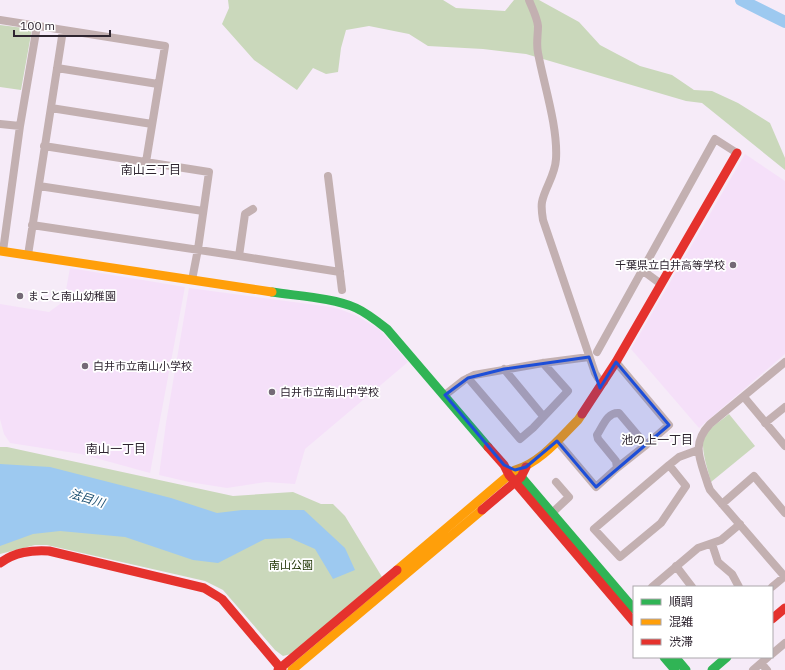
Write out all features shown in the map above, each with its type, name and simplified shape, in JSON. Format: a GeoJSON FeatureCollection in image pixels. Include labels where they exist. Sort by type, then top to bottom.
{"type":"FeatureCollection","features":[{"type":"Feature","properties":{"kind":"street"},"geometry":{"type":"LineString","coordinates":[[529,0],[536,18],[538,51],[551,111],[556,148],[556,165],[553,177],[542,201],[541,210],[543,220],[589,357],[595,373],[598,378],[604,382]]}},
{"type":"Feature","properties":{"kind":"street"},"geometry":{"type":"LineString","coordinates":[[0,20],[165,46],[146,162]]}},
{"type":"Feature","properties":{"kind":"street"},"geometry":{"type":"LineString","coordinates":[[37,26],[1,251],[343,303],[369,314],[387,329],[446,395],[504,465],[552,513],[633,608]]}},
{"type":"Feature","properties":{"kind":"street"},"geometry":{"type":"LineString","coordinates":[[28,255],[63,30]]}},
{"type":"Feature","properties":{"kind":"street"},"geometry":{"type":"LineString","coordinates":[[57,68],[158,84]]}},
{"type":"Feature","properties":{"kind":"street"},"geometry":{"type":"LineString","coordinates":[[51,108],[152,124]]}},
{"type":"Feature","properties":{"kind":"street"},"geometry":{"type":"LineString","coordinates":[[0,124],[20,126]]}},
{"type":"Feature","properties":{"kind":"street"},"geometry":{"type":"LineString","coordinates":[[0,563],[20,553],[31,550],[49,551],[204,588],[222,599],[280,669],[526,467],[578,420],[616,362],[737,152],[715,139],[596,352]]}},
{"type":"Feature","properties":{"kind":"street"},"geometry":{"type":"LineString","coordinates":[[44,146],[209,172],[192,280]]}},
{"type":"Feature","properties":{"kind":"street"},"geometry":{"type":"LineString","coordinates":[[328,176],[342,290]]}},
{"type":"Feature","properties":{"kind":"street"},"geometry":{"type":"LineString","coordinates":[[39,186],[203,211]]}},
{"type":"Feature","properties":{"kind":"street"},"geometry":{"type":"LineString","coordinates":[[239,256],[245,214],[253,209]]}},
{"type":"Feature","properties":{"kind":"street"},"geometry":{"type":"LineString","coordinates":[[32,225],[198,249],[340,272]]}},
{"type":"Feature","properties":{"kind":"street"},"geometry":{"type":"LineString","coordinates":[[642,270],[662,284]]}},
{"type":"Feature","properties":{"kind":"street"},"geometry":{"type":"LineString","coordinates":[[446,395],[468,378],[474,376],[543,362],[589,357]]}},
{"type":"Feature","properties":{"kind":"street"},"geometry":{"type":"LineString","coordinates":[[468,378],[520,439],[533,428],[568,392],[543,362]]}},
{"type":"Feature","properties":{"kind":"street"},"geometry":{"type":"LineString","coordinates":[[556,441],[596,487],[616,468],[669,425],[616,362]]}},
{"type":"Feature","properties":{"kind":"street"},"geometry":{"type":"LineString","coordinates":[[773,586],[784,575],[722,504],[708,485],[698,450],[699,440],[705,430],[785,362]]}},
{"type":"Feature","properties":{"kind":"street"},"geometry":{"type":"LineString","coordinates":[[504,369],[544,416]]}},
{"type":"Feature","properties":{"kind":"street"},"geometry":{"type":"LineString","coordinates":[[744,397],[785,446]]}},
{"type":"Feature","properties":{"kind":"street"},"geometry":{"type":"LineString","coordinates":[[766,423],[785,406]]}},
{"type":"Feature","properties":{"kind":"street"},"geometry":{"type":"LineString","coordinates":[[616,468],[616,461],[598,439],[597,435],[610,414],[613,412],[619,413],[646,445]]}},
{"type":"Feature","properties":{"kind":"street"},"geometry":{"type":"LineString","coordinates":[[669,465],[686,486],[661,523],[620,558],[594,528],[669,465],[679,457],[698,450]]}},
{"type":"Feature","properties":{"kind":"street"},"geometry":{"type":"LineString","coordinates":[[515,476],[633,621]]}},
{"type":"Feature","properties":{"kind":"street"},"geometry":{"type":"LineString","coordinates":[[292,670],[515,476]]}},
{"type":"Feature","properties":{"kind":"street"},"geometry":{"type":"LineString","coordinates":[[722,504],[754,476],[785,513]]}},
{"type":"Feature","properties":{"kind":"street"},"geometry":{"type":"LineString","coordinates":[[552,513],[569,497],[556,482]]}},
{"type":"Feature","properties":{"kind":"street"},"geometry":{"type":"LineString","coordinates":[[653,586],[698,548],[722,540],[740,524]]}},
{"type":"Feature","properties":{"kind":"street"},"geometry":{"type":"LineString","coordinates":[[712,544],[718,562],[732,574],[738,586]]}},
{"type":"Feature","properties":{"kind":"street"},"geometry":{"type":"LineString","coordinates":[[676,566],[691,586]]}},
{"type":"Feature","properties":{"kind":"street"},"geometry":{"type":"LineString","coordinates":[[773,618],[785,608]]}},
{"type":"Feature","properties":{"kind":"street"},"geometry":{"type":"LineString","coordinates":[[773,653],[785,643]]}},
{"type":"Feature","properties":{"kind":"street"},"geometry":{"type":"LineString","coordinates":[[665,658],[675,670]]}},
{"type":"Feature","properties":{"kind":"street"},"geometry":{"type":"LineString","coordinates":[[676,658],[686,670]]}},
{"type":"Feature","properties":{"kind":"street"},"geometry":{"type":"LineString","coordinates":[[712,670],[726,658]]}},
{"type":"Feature","properties":{"kind":"street"},"geometry":{"type":"LineString","coordinates":[[753,670],[767,658]]}},
{"type":"Feature","properties":{"kind":"street"},"geometry":{"type":"LineString","coordinates":[[761,663],[767,670]]}},
{"type":"Feature","properties":{"kind":"highlighted area"},"geometry":{"type":"Polygon","coordinates":[[[589,357],[600,388],[616,362],[669,425],[596,487],[557,441],[526,467],[515,470],[504,465],[445,395],[468,378],[504,369],[589,357]]]}},
{"type":"Feature","properties":{"kind":"shaded area","name":"千葉県立白井高等学校"},"geometry":{"type":"Polygon","coordinates":[[[745,154],[785,181],[785,354],[699,428],[631,349],[745,154]]]}},
{"type":"Feature","properties":{"kind":"shaded area","name":"白井市立南山小学校"},"geometry":{"type":"Polygon","coordinates":[[[70,268],[185,287],[150,473],[81,454],[10,443],[4,434],[0,419],[0,304],[49,312],[64,301],[70,268]]]}},
{"type":"Feature","properties":{"kind":"shaded area","name":"白井市立南山中学校"},"geometry":{"type":"Polygon","coordinates":[[[189,288],[331,307],[342,310],[357,316],[379,329],[408,362],[305,449],[295,484],[266,482],[227,488],[189,482],[159,475],[166,423],[189,288]]]}},
{"type":"Feature","properties":{"kind":"green space"},"geometry":{"type":"Polygon","coordinates":[[[228,0],[443,0],[456,8],[505,11],[514,0],[539,0],[579,22],[600,45],[640,66],[672,75],[694,90],[712,91],[738,103],[770,123],[785,158],[785,170],[702,103],[686,101],[526,54],[483,49],[428,46],[409,34],[369,26],[346,30],[341,48],[338,72],[326,74],[313,68],[297,90],[254,60],[222,24],[229,8],[228,0]]]}},
{"type":"Feature","properties":{"kind":"green space"},"geometry":{"type":"Polygon","coordinates":[[[0,25],[32,29],[21,90],[0,87],[0,25]]]}},
{"type":"Feature","properties":{"kind":"green space"},"geometry":{"type":"Polygon","coordinates":[[[729,414],[755,446],[711,482],[703,452],[703,440],[710,429],[729,414]]]}},
{"type":"Feature","properties":{"kind":"green space","name":"南山公園"},"geometry":{"type":"Polygon","coordinates":[[[0,447],[7,447],[233,496],[293,492],[321,504],[333,504],[345,516],[382,577],[291,654],[283,656],[275,650],[223,590],[205,581],[47,545],[35,545],[0,554],[0,447]]]}},
{"type":"Feature","properties":{"kind":"water","name":"法目川"},"geometry":{"type":"Polygon","coordinates":[[[0,464],[50,467],[171,498],[217,513],[242,510],[304,510],[345,548],[355,570],[333,579],[315,549],[290,538],[265,539],[218,563],[193,560],[125,537],[60,531],[33,534],[0,546],[0,464]]]}},
{"type":"Feature","properties":{"kind":"waterway"},"geometry":{"type":"LineString","coordinates":[[741,0],[785,22]]}},
{"type":"Feature","properties":{"kind":"traffic: fast"},"geometry":{"type":"LineString","coordinates":[[272,292],[337,302],[356,308],[372,317],[387,329],[488,447]]}},
{"type":"Feature","properties":{"kind":"traffic: fast"},"geometry":{"type":"LineString","coordinates":[[517,472],[633,608]]}},
{"type":"Feature","properties":{"kind":"traffic: fast"},"geometry":{"type":"LineString","coordinates":[[665,658],[675,670]]}},
{"type":"Feature","properties":{"kind":"traffic: fast"},"geometry":{"type":"LineString","coordinates":[[676,658],[686,670]]}},
{"type":"Feature","properties":{"kind":"traffic: fast"},"geometry":{"type":"LineString","coordinates":[[712,670],[726,658]]}},
{"type":"Feature","properties":{"kind":"traffic: slow"},"geometry":{"type":"LineString","coordinates":[[0,251],[272,292]]}},
{"type":"Feature","properties":{"kind":"traffic: slow"},"geometry":{"type":"LineString","coordinates":[[397,570],[515,470],[524,467],[541,456],[578,420],[582,414]]}},
{"type":"Feature","properties":{"kind":"traffic: slow"},"geometry":{"type":"LineString","coordinates":[[292,670],[482,510]]}},
{"type":"Feature","properties":{"kind":"traffic: jam"},"geometry":{"type":"LineString","coordinates":[[582,414],[616,362],[737,153]]}},
{"type":"Feature","properties":{"kind":"traffic: jam"},"geometry":{"type":"LineString","coordinates":[[488,447],[504,465],[509,475],[633,621]]}},
{"type":"Feature","properties":{"kind":"traffic: jam"},"geometry":{"type":"LineString","coordinates":[[482,510],[521,477],[526,467]]}},
{"type":"Feature","properties":{"kind":"traffic: jam"},"geometry":{"type":"LineString","coordinates":[[0,563],[11,556],[23,552],[49,551],[204,588],[222,599],[282,670]]}},
{"type":"Feature","properties":{"kind":"traffic: jam"},"geometry":{"type":"LineString","coordinates":[[278,670],[397,570]]}},
{"type":"Feature","properties":{"kind":"traffic: jam"},"geometry":{"type":"LineString","coordinates":[[773,618],[785,608]]}},
{"type":"Feature","properties":{"kind":"place","name":"千葉県立白井高等学校"},"geometry":{"type":"Point","coordinates":[733,265]}},
{"type":"Feature","properties":{"kind":"place","name":"まこと南山幼稚園"},"geometry":{"type":"Point","coordinates":[20,296]}},
{"type":"Feature","properties":{"kind":"place","name":"白井市立南山小学校"},"geometry":{"type":"Point","coordinates":[85,366]}},
{"type":"Feature","properties":{"kind":"place","name":"白井市立南山中学校"},"geometry":{"type":"Point","coordinates":[272,392]}},
{"type":"Feature","properties":{"kind":"district","name":"南山三丁目"},"geometry":{"type":"Point","coordinates":[151,169]}},
{"type":"Feature","properties":{"kind":"district","name":"池の上一丁目"},"geometry":{"type":"Point","coordinates":[657,439]}},
{"type":"Feature","properties":{"kind":"district","name":"南山一丁目"},"geometry":{"type":"Point","coordinates":[116,448]}}]}
